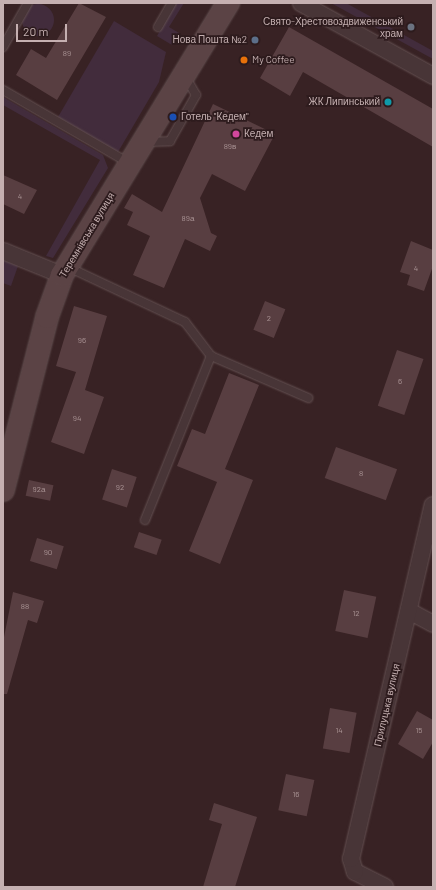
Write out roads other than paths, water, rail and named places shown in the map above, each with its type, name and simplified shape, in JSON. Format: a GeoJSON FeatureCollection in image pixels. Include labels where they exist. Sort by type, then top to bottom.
{"type":"FeatureCollection","features":[{"type":"Feature","properties":{"kind":"street","name":"Теремнівська вулиця"},"geometry":{"type":"LineString","coordinates":[[3,490],[47,317],[65,271],[228,3]]}},
{"type":"Feature","properties":{"kind":"street"},"geometry":{"type":"LineString","coordinates":[[301,3],[433,76]]}},
{"type":"Feature","properties":{"kind":"street"},"geometry":{"type":"LineString","coordinates":[[3,251],[65,271]]}},
{"type":"Feature","properties":{"kind":"street","name":"Прилуцька вулиця"},"geometry":{"type":"LineString","coordinates":[[385,887],[355,872],[351,859],[433,505]]}},
{"type":"Feature","properties":{"kind":"street"},"geometry":{"type":"LineString","coordinates":[[409,611],[433,624]]}},
{"type":"Feature","properties":{"kind":"lane"},"geometry":{"type":"LineString","coordinates":[[3,47],[28,3]]}},
{"type":"Feature","properties":{"kind":"lane"},"geometry":{"type":"LineString","coordinates":[[158,27],[172,3]]}},
{"type":"Feature","properties":{"kind":"lane"},"geometry":{"type":"LineString","coordinates":[[3,90],[130,163]]}},
{"type":"Feature","properties":{"kind":"lane"},"geometry":{"type":"LineString","coordinates":[[65,271],[185,322],[212,356],[308,398]]}},
{"type":"Feature","properties":{"kind":"lane"},"geometry":{"type":"LineString","coordinates":[[145,520],[212,356]]}},
{"type":"Feature","properties":{"kind":"place","name":"Свято-Хрестовоздвиженський храм"},"geometry":{"type":"Point","coordinates":[411,27]}},
{"type":"Feature","properties":{"kind":"place","name":"Нова Пошта №2"},"geometry":{"type":"Point","coordinates":[255,40]}},
{"type":"Feature","properties":{"kind":"place","name":"My Coffee"},"geometry":{"type":"Point","coordinates":[244,60]}},
{"type":"Feature","properties":{"kind":"place","name":"ЖК Липинський"},"geometry":{"type":"Point","coordinates":[388,102]}},
{"type":"Feature","properties":{"kind":"place","name":"Готель \"Кедем\""},"geometry":{"type":"Point","coordinates":[173,117]}},
{"type":"Feature","properties":{"kind":"place","name":"Кедем"},"geometry":{"type":"Point","coordinates":[236,134]}}]}
